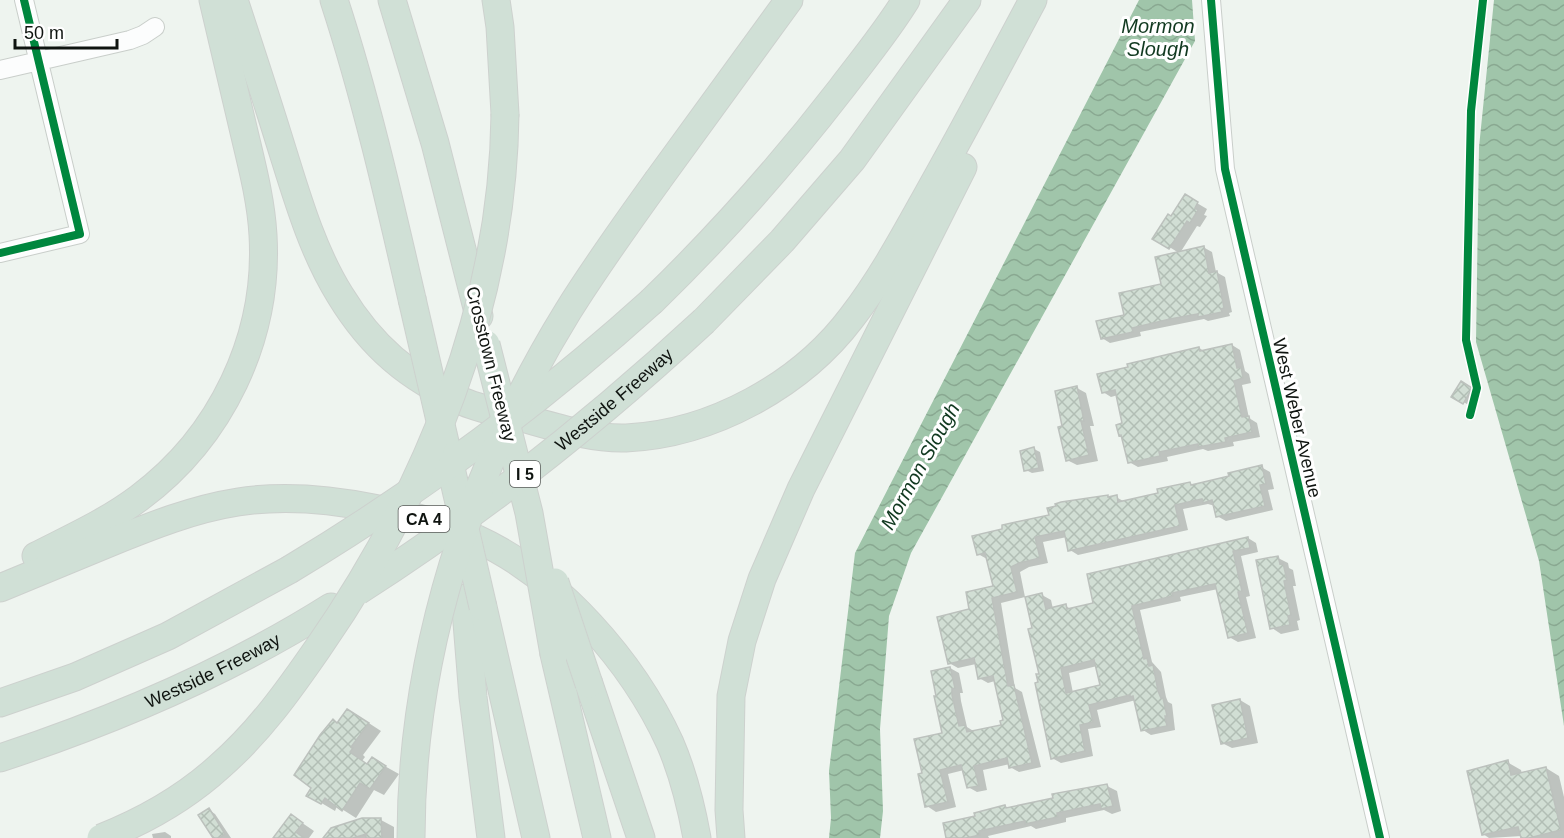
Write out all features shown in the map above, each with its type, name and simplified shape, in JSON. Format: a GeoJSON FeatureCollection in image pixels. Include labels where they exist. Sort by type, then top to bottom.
{"type":"FeatureCollection","features":[{"type":"Feature","properties":{"kind":"highway"},"geometry":{"type":"LineString","coordinates":[[0,572],[30,560],[98,525],[137,500],[156,484],[205,433],[225,401],[246,355],[258,310],[263,234],[260,205],[213,0]]}},
{"type":"Feature","properties":{"kind":"highway"},"geometry":{"type":"LineString","coordinates":[[234,0],[310,235],[339,294],[377,346],[411,374],[465,402],[566,431],[626,438],[686,427],[761,398],[799,371],[826,346],[851,319],[897,250],[1033,0]]}},
{"type":"Feature","properties":{"kind":"highway","name":"CA 4"},"geometry":{"type":"LineString","coordinates":[[334,0],[359,79],[383,174],[455,481],[474,603]]}},
{"type":"Feature","properties":{"kind":"highway","name":"Crosstown Freeway"},"geometry":{"type":"LineString","coordinates":[[392,0],[435,143],[529,513],[554,654],[597,838]]}},
{"type":"Feature","properties":{"kind":"highway"},"geometry":{"type":"LineString","coordinates":[[101,838],[139,821],[184,795],[239,749],[277,705],[348,603],[408,494],[434,437],[464,361],[492,256],[504,156],[505,114],[500,27],[496,0]]}},
{"type":"Feature","properties":{"kind":"highway"},"geometry":{"type":"LineString","coordinates":[[411,838],[414,751],[423,687],[444,594],[474,503],[504,430],[545,349],[592,274],[789,0]]}},
{"type":"Feature","properties":{"kind":"highway"},"geometry":{"type":"LineString","coordinates":[[5,701],[75,677],[168,636],[289,570],[384,511],[476,447],[566,376],[652,301],[723,229],[804,137],[874,46],[906,0]]}},
{"type":"Feature","properties":{"kind":"highway","name":"Westside Freeway"},"geometry":{"type":"LineString","coordinates":[[11,755],[160,697],[274,641],[331,608],[429,544],[524,475],[616,400],[704,321],[782,241],[852,160],[967,0]]}},
{"type":"Feature","properties":{"kind":"highway"},"geometry":{"type":"LineString","coordinates":[[731,838],[729,810],[730,696],[742,641],[762,579],[801,489],[1045,0]]}},
{"type":"Feature","properties":{"kind":"highway","name":"CA 4"},"geometry":{"type":"LineString","coordinates":[[0,588],[159,523],[238,501],[310,499],[344,502],[406,514],[449,527],[507,556],[543,582],[575,609],[616,655],[635,681],[670,743],[689,796],[697,838]]}},
{"type":"Feature","properties":{"kind":"highway"},"geometry":{"type":"LineString","coordinates":[[529,513],[549,561],[641,838]]}},
{"type":"Feature","properties":{"kind":"highway"},"geometry":{"type":"LineString","coordinates":[[474,603],[473,698],[491,838]]}},
{"type":"Feature","properties":{"kind":"highway"},"geometry":{"type":"LineString","coordinates":[[474,603],[536,838]]}},
{"type":"Feature","properties":{"kind":"street"},"geometry":{"type":"LineString","coordinates":[[0,252],[80,234],[24,0]]}},
{"type":"Feature","properties":{"kind":"street","name":"West Weber Avenue"},"geometry":{"type":"LineString","coordinates":[[1211,0],[1225,169],[1380,838]]}},
{"type":"Feature","properties":{"kind":"street"},"geometry":{"type":"LineString","coordinates":[[0,70],[130,40],[155,27]]}},
{"type":"Feature","properties":{"kind":"water","name":"Mormon Slough"},"geometry":{"type":"Polygon","coordinates":[[[1139,0],[1192,0],[1195,41],[911,553],[889,616],[880,729],[883,811],[880,838],[829,838],[831,818],[829,771],[855,553],[1139,0]]]}},
{"type":"Feature","properties":{"kind":"water"},"geometry":{"type":"Polygon","coordinates":[[[1494,0],[1564,0],[1564,726],[1539,561],[1476,342],[1479,147],[1494,0]]]}},
{"type":"Feature","properties":{"kind":"building"},"geometry":{"type":"Polygon","coordinates":[[[1185,194],[1198,202],[1195,208],[1198,210],[1190,223],[1187,221],[1169,249],[1152,239],[1168,214],[1171,216],[1185,194]]]}},
{"type":"Feature","properties":{"kind":"building"},"geometry":{"type":"Polygon","coordinates":[[[1204,246],[1209,273],[1217,271],[1224,308],[1221,309],[1222,312],[1170,319],[1132,328],[1133,332],[1101,339],[1096,321],[1124,315],[1119,293],[1161,284],[1155,257],[1204,246]]]}},
{"type":"Feature","properties":{"kind":"building"},"geometry":{"type":"Polygon","coordinates":[[[1232,344],[1237,368],[1241,367],[1243,378],[1234,381],[1242,417],[1249,416],[1252,432],[1225,438],[1226,442],[1198,447],[1198,444],[1159,452],[1160,456],[1128,463],[1116,425],[1122,423],[1115,390],[1102,393],[1097,374],[1128,367],[1127,364],[1199,347],[1200,351],[1232,344]]]}},
{"type":"Feature","properties":{"kind":"building"},"geometry":{"type":"Polygon","coordinates":[[[1461,381],[1472,388],[1463,404],[1451,397],[1461,381]]]}},
{"type":"Feature","properties":{"kind":"building"},"geometry":{"type":"Polygon","coordinates":[[[1077,386],[1084,421],[1081,421],[1089,455],[1066,461],[1058,427],[1062,426],[1055,391],[1077,386]]]}},
{"type":"Feature","properties":{"kind":"building"},"geometry":{"type":"Polygon","coordinates":[[[1034,447],[1039,468],[1024,471],[1020,451],[1034,447]]]}},
{"type":"Feature","properties":{"kind":"building"},"geometry":{"type":"Polygon","coordinates":[[[1262,465],[1266,484],[1260,485],[1265,506],[1216,517],[1212,500],[1203,503],[1202,499],[1175,505],[1180,526],[1068,551],[1064,531],[1035,537],[1040,558],[1011,567],[1017,592],[992,598],[1008,686],[1014,685],[1032,763],[1009,768],[1007,758],[974,766],[979,786],[967,788],[961,765],[940,770],[948,802],[925,807],[918,774],[922,773],[914,739],[942,733],[931,671],[950,667],[955,688],[952,689],[952,695],[959,726],[965,725],[967,732],[1001,725],[1000,721],[1003,720],[993,676],[978,679],[974,658],[948,664],[937,617],[969,609],[966,592],[993,586],[985,553],[977,555],[972,536],[1002,529],[1002,525],[1049,515],[1047,508],[1061,502],[1117,495],[1118,502],[1158,493],[1157,489],[1190,482],[1191,485],[1262,465]]]}},
{"type":"Feature","properties":{"kind":"building"},"geometry":{"type":"Polygon","coordinates":[[[1248,537],[1250,548],[1233,551],[1242,591],[1238,592],[1248,633],[1228,638],[1215,584],[1172,593],[1173,596],[1132,606],[1144,659],[1147,658],[1149,666],[1153,665],[1158,691],[1163,698],[1167,726],[1141,731],[1133,696],[1130,697],[1130,695],[1089,705],[1093,722],[1080,725],[1085,751],[1051,759],[1035,683],[1038,682],[1036,674],[1039,674],[1028,629],[1032,628],[1025,597],[1042,593],[1046,609],[1066,604],[1067,609],[1093,603],[1087,574],[1248,537]],[[1094,660],[1061,668],[1066,693],[1100,685],[1094,660]]]}},
{"type":"Feature","properties":{"kind":"building"},"geometry":{"type":"Polygon","coordinates":[[[1278,556],[1280,564],[1283,563],[1287,580],[1284,581],[1291,615],[1288,616],[1290,625],[1270,629],[1256,560],[1278,556]]]}},
{"type":"Feature","properties":{"kind":"building"},"geometry":{"type":"Polygon","coordinates":[[[1240,699],[1248,738],[1221,744],[1212,705],[1240,699]]]}},
{"type":"Feature","properties":{"kind":"building"},"geometry":{"type":"Polygon","coordinates":[[[347,709],[369,723],[351,747],[353,748],[350,752],[367,764],[372,757],[386,766],[370,789],[360,783],[342,811],[325,798],[321,804],[306,796],[311,788],[294,775],[320,735],[333,719],[337,723],[347,709]]]}},
{"type":"Feature","properties":{"kind":"building"},"geometry":{"type":"Polygon","coordinates":[[[1508,760],[1511,775],[1546,767],[1561,830],[1529,838],[1521,838],[1518,827],[1482,835],[1467,771],[1508,760]]]}},
{"type":"Feature","properties":{"kind":"building"},"geometry":{"type":"Polygon","coordinates":[[[1107,784],[1113,806],[1101,809],[1100,804],[1057,813],[1058,817],[1025,824],[1025,821],[979,831],[980,835],[946,838],[943,823],[975,816],[974,813],[1005,805],[1006,808],[1053,798],[1052,794],[1107,784]]]}},
{"type":"Feature","properties":{"kind":"building"},"geometry":{"type":"Polygon","coordinates":[[[209,808],[225,834],[219,838],[213,838],[198,815],[209,808]]]}},
{"type":"Feature","properties":{"kind":"building"},"geometry":{"type":"Polygon","coordinates":[[[291,814],[303,823],[296,832],[304,838],[273,838],[291,814]]]}},
{"type":"Feature","properties":{"kind":"building"},"geometry":{"type":"Polygon","coordinates":[[[362,818],[381,818],[382,838],[366,838],[366,834],[353,838],[323,838],[331,828],[362,818]]]}},
{"type":"Feature","properties":{"kind":"cycle path"},"geometry":{"type":"LineString","coordinates":[[0,253],[80,234],[24,0]]}},
{"type":"Feature","properties":{"kind":"cycle path"},"geometry":{"type":"LineString","coordinates":[[1211,0],[1225,169],[1380,838]]}},
{"type":"Feature","properties":{"kind":"cycle path"},"geometry":{"type":"LineString","coordinates":[[1470,415],[1477,388],[1466,340],[1471,111],[1483,0]]}}]}
